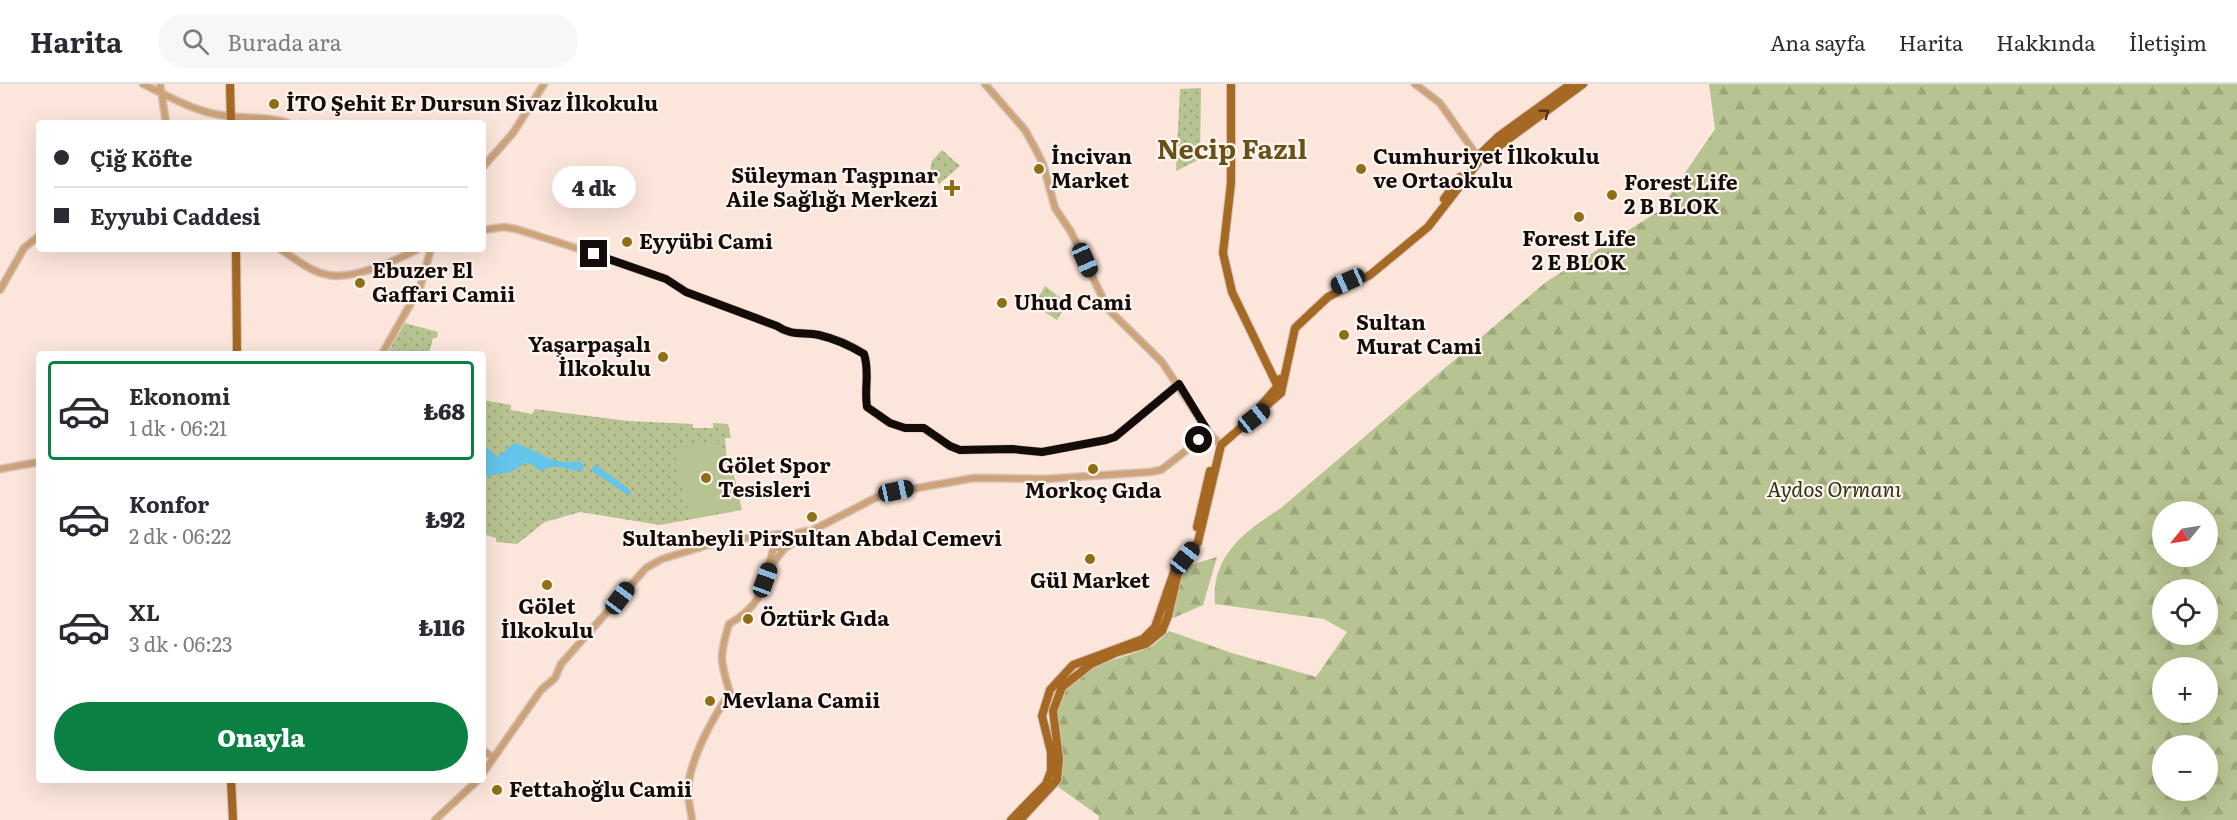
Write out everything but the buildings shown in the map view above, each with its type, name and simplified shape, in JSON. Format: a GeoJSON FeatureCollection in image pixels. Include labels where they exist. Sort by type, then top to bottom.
{"type":"FeatureCollection","features":[{"type":"Feature","properties":{"kind":"main road"},"geometry":{"type":"LineString","coordinates":[[232,84],[233,120]]}},
{"type":"Feature","properties":{"kind":"main road"},"geometry":{"type":"LineString","coordinates":[[1231,84],[1232,183],[1223,253],[1232,292],[1280,389]]}},
{"type":"Feature","properties":{"kind":"main road"},"geometry":{"type":"LineString","coordinates":[[1011,820],[1046,784],[1051,771],[1051,752],[1042,716],[1050,690],[1074,665],[1143,639],[1155,627],[1170,584],[1198,542],[1220,443],[1280,389],[1293,327],[1306,311],[1336,286],[1369,271],[1426,224],[1479,157],[1571,84]]}},
{"type":"Feature","properties":{"kind":"main road"},"geometry":{"type":"LineString","coordinates":[[1479,157],[1583,84]]}},
{"type":"Feature","properties":{"kind":"main road"},"geometry":{"type":"LineString","coordinates":[[234,252],[235,351]]}},
{"type":"Feature","properties":{"kind":"main road"},"geometry":{"type":"LineString","coordinates":[[1020,820],[1052,788],[1060,770],[1053,725],[1053,711],[1059,692],[1069,680],[1091,664],[1156,638],[1168,616],[1170,584]]}},
{"type":"Feature","properties":{"kind":"main road"},"geometry":{"type":"LineString","coordinates":[[228,820],[229,783]]}},
{"type":"Feature","properties":{"kind":"main road"},"geometry":{"type":"LineString","coordinates":[[229,783],[233,820]]}},
{"type":"Feature","properties":{"kind":"street"},"geometry":{"type":"LineString","coordinates":[[143,84],[190,107],[233,120],[259,117],[274,120]]}},
{"type":"Feature","properties":{"kind":"street"},"geometry":{"type":"LineString","coordinates":[[160,84],[166,120]]}},
{"type":"Feature","properties":{"kind":"street"},"geometry":{"type":"LineString","coordinates":[[486,164],[513,133],[544,84]]}},
{"type":"Feature","properties":{"kind":"street"},"geometry":{"type":"LineString","coordinates":[[985,84],[1025,130],[1044,164],[1055,208],[1071,232],[1108,309],[1147,345],[1179,384],[1209,433],[1220,443]]}},
{"type":"Feature","properties":{"kind":"street"},"geometry":{"type":"LineString","coordinates":[[1415,84],[1440,103],[1479,157]]}},
{"type":"Feature","properties":{"kind":"street"},"geometry":{"type":"LineString","coordinates":[[486,230],[516,229],[666,279],[686,292],[777,326],[787,333],[816,334],[846,342],[864,354],[866,358],[869,370],[865,391],[867,407],[890,423],[905,428],[924,428],[950,446],[960,450],[1012,449],[1042,452],[1106,440],[1115,437],[1179,384]]}},
{"type":"Feature","properties":{"kind":"street"},"geometry":{"type":"LineString","coordinates":[[0,290],[24,248],[36,238]]}},
{"type":"Feature","properties":{"kind":"street"},"geometry":{"type":"LineString","coordinates":[[284,252],[301,264],[326,275],[339,276],[393,262],[412,252]]}},
{"type":"Feature","properties":{"kind":"street"},"geometry":{"type":"LineString","coordinates":[[384,351],[420,287],[430,252]]}},
{"type":"Feature","properties":{"kind":"street"},"geometry":{"type":"LineString","coordinates":[[692,820],[688,794],[694,767],[713,717],[730,693],[720,659],[729,624],[749,612],[770,567],[785,548],[815,529],[883,494],[918,486],[974,478],[1046,479],[1132,475],[1161,470],[1209,433]]}},
{"type":"Feature","properties":{"kind":"street"},"geometry":{"type":"LineString","coordinates":[[0,469],[36,463]]}},
{"type":"Feature","properties":{"kind":"street"},"geometry":{"type":"LineString","coordinates":[[486,768],[541,690],[555,678],[561,664],[646,568],[675,553],[759,537],[775,537],[779,534],[786,536],[815,529]]}},
{"type":"Feature","properties":{"kind":"street"},"geometry":{"type":"LineString","coordinates":[[785,548],[786,536]]}},
{"type":"Feature","properties":{"kind":"street"},"geometry":{"type":"LineString","coordinates":[[759,537],[785,548]]}},
{"type":"Feature","properties":{"kind":"street"},"geometry":{"type":"LineString","coordinates":[[770,567],[775,537]]}},
{"type":"Feature","properties":{"kind":"street"},"geometry":{"type":"LineString","coordinates":[[486,752],[493,758]]}},
{"type":"Feature","properties":{"kind":"street"},"geometry":{"type":"LineString","coordinates":[[435,820],[475,783]]}},
{"type":"Feature","properties":{"kind":"green space","name":"Aydos Ormanı"},"geometry":{"type":"Polygon","coordinates":[[[1709,84],[2237,84],[2237,820],[1098,820],[1099,816],[1057,786],[1058,769],[1054,726],[1060,700],[1068,687],[1090,670],[1148,648],[1169,631],[1232,653],[1316,677],[1347,632],[1324,619],[1215,604],[1215,587],[1224,558],[1243,536],[1281,508],[1546,282],[1659,211],[1715,129],[1709,84]]]}},
{"type":"Feature","properties":{"kind":"green space"},"geometry":{"type":"Polygon","coordinates":[[[1201,88],[1200,159],[1176,171],[1180,89],[1201,88]]]}},
{"type":"Feature","properties":{"kind":"green space"},"geometry":{"type":"Polygon","coordinates":[[[942,150],[960,166],[939,184],[935,174],[930,170],[932,161],[942,150]]]}},
{"type":"Feature","properties":{"kind":"green space"},"geometry":{"type":"Polygon","coordinates":[[[1045,286],[1067,303],[1057,320],[1034,305],[1045,286]]]}},
{"type":"Feature","properties":{"kind":"green space"},"geometry":{"type":"Polygon","coordinates":[[[405,323],[438,332],[437,338],[433,338],[430,351],[389,351],[405,323]]]}},
{"type":"Feature","properties":{"kind":"green space"},"geometry":{"type":"Polygon","coordinates":[[[486,401],[511,405],[511,410],[532,414],[535,409],[628,421],[693,424],[693,428],[713,428],[713,423],[728,424],[731,438],[725,438],[728,472],[733,471],[742,510],[660,525],[580,512],[545,522],[517,544],[496,542],[496,538],[486,535],[486,401]]]}},
{"type":"Feature","properties":{"kind":"green space","name":"Gölet Spor Tesisleri"},"geometry":{"type":"Polygon","coordinates":[[[721,440],[727,473],[732,472],[741,508],[690,518],[686,501],[684,501],[674,449],[721,440]]]}},
{"type":"Feature","properties":{"kind":"green space"},"geometry":{"type":"Polygon","coordinates":[[[1217,557],[1203,605],[1171,619],[1178,580],[1187,566],[1217,557]]]}},
{"type":"Feature","properties":{"kind":"water"},"geometry":{"type":"Polygon","coordinates":[[[514,443],[553,460],[579,461],[583,464],[584,470],[553,467],[540,471],[531,464],[525,463],[511,472],[486,476],[486,447],[498,457],[514,443]]]}},
{"type":"Feature","properties":{"kind":"water"},"geometry":{"type":"Polygon","coordinates":[[[596,465],[629,489],[632,495],[625,493],[593,472],[592,467],[596,465]]]}},
{"type":"Feature","properties":{"kind":"place","name":"İTO Şehit Er Dursun Sivaz İlkokulu"},"geometry":{"type":"Point","coordinates":[274,104]}},
{"type":"Feature","properties":{"kind":"place","name":"İncivan Market"},"geometry":{"type":"Point","coordinates":[1039,169]}},
{"type":"Feature","properties":{"kind":"place","name":"Cumhuriyet İlkokulu ve Ortaokulu"},"geometry":{"type":"Point","coordinates":[1361,169]}},
{"type":"Feature","properties":{"kind":"place","name":"Süleyman Taşpınar Aile Sağlığı Merkezi"},"geometry":{"type":"Point","coordinates":[952,188]}},
{"type":"Feature","properties":{"kind":"place","name":"Forest Life 2 B BLOK"},"geometry":{"type":"Point","coordinates":[1612,195]}},
{"type":"Feature","properties":{"kind":"place","name":"Forest Life 2 E BLOK"},"geometry":{"type":"Point","coordinates":[1579,217]}},
{"type":"Feature","properties":{"kind":"place","name":"Eyyübi Cami"},"geometry":{"type":"Point","coordinates":[627,242]}},
{"type":"Feature","properties":{"kind":"place","name":"Ebuzer El Gaffari Camii"},"geometry":{"type":"Point","coordinates":[360,283]}},
{"type":"Feature","properties":{"kind":"place","name":"Uhud Cami"},"geometry":{"type":"Point","coordinates":[1002,303]}},
{"type":"Feature","properties":{"kind":"place","name":"Sultan Murat Cami"},"geometry":{"type":"Point","coordinates":[1344,335]}},
{"type":"Feature","properties":{"kind":"place","name":"Yaşarpaşalı İlkokulu"},"geometry":{"type":"Point","coordinates":[663,357]}},
{"type":"Feature","properties":{"kind":"place","name":"Morkoç Gıda"},"geometry":{"type":"Point","coordinates":[1093,469]}},
{"type":"Feature","properties":{"kind":"place","name":"Gölet Spor Tesisleri"},"geometry":{"type":"Point","coordinates":[706,478]}},
{"type":"Feature","properties":{"kind":"place","name":"Sultanbeyli PirSultan Abdal Cemevi"},"geometry":{"type":"Point","coordinates":[812,517]}},
{"type":"Feature","properties":{"kind":"place","name":"Gül Market"},"geometry":{"type":"Point","coordinates":[1090,559]}},
{"type":"Feature","properties":{"kind":"place","name":"Gölet İlkokulu"},"geometry":{"type":"Point","coordinates":[547,585]}},
{"type":"Feature","properties":{"kind":"place","name":"Öztürk Gıda"},"geometry":{"type":"Point","coordinates":[748,619]}},
{"type":"Feature","properties":{"kind":"place","name":"Mevlana Camii"},"geometry":{"type":"Point","coordinates":[710,701]}},
{"type":"Feature","properties":{"kind":"place","name":"Fettahoğlu Camii"},"geometry":{"type":"Point","coordinates":[497,790]}},
{"type":"Feature","properties":{"kind":"district","name":"Necip Fazıl"},"geometry":{"type":"Point","coordinates":[1232,150]}},
{"type":"Feature","properties":{"kind":"route"},"geometry":{"type":"LineString","coordinates":[[594,254],[666,279],[686,292],[777,326],[787,333],[816,334],[846,342],[864,354],[866,358],[869,370],[865,391],[867,407],[890,423],[905,428],[924,428],[950,446],[960,450],[1012,449],[1042,452],[1106,440],[1115,437],[1179,384],[1209,433],[1199,440]]}}]}
